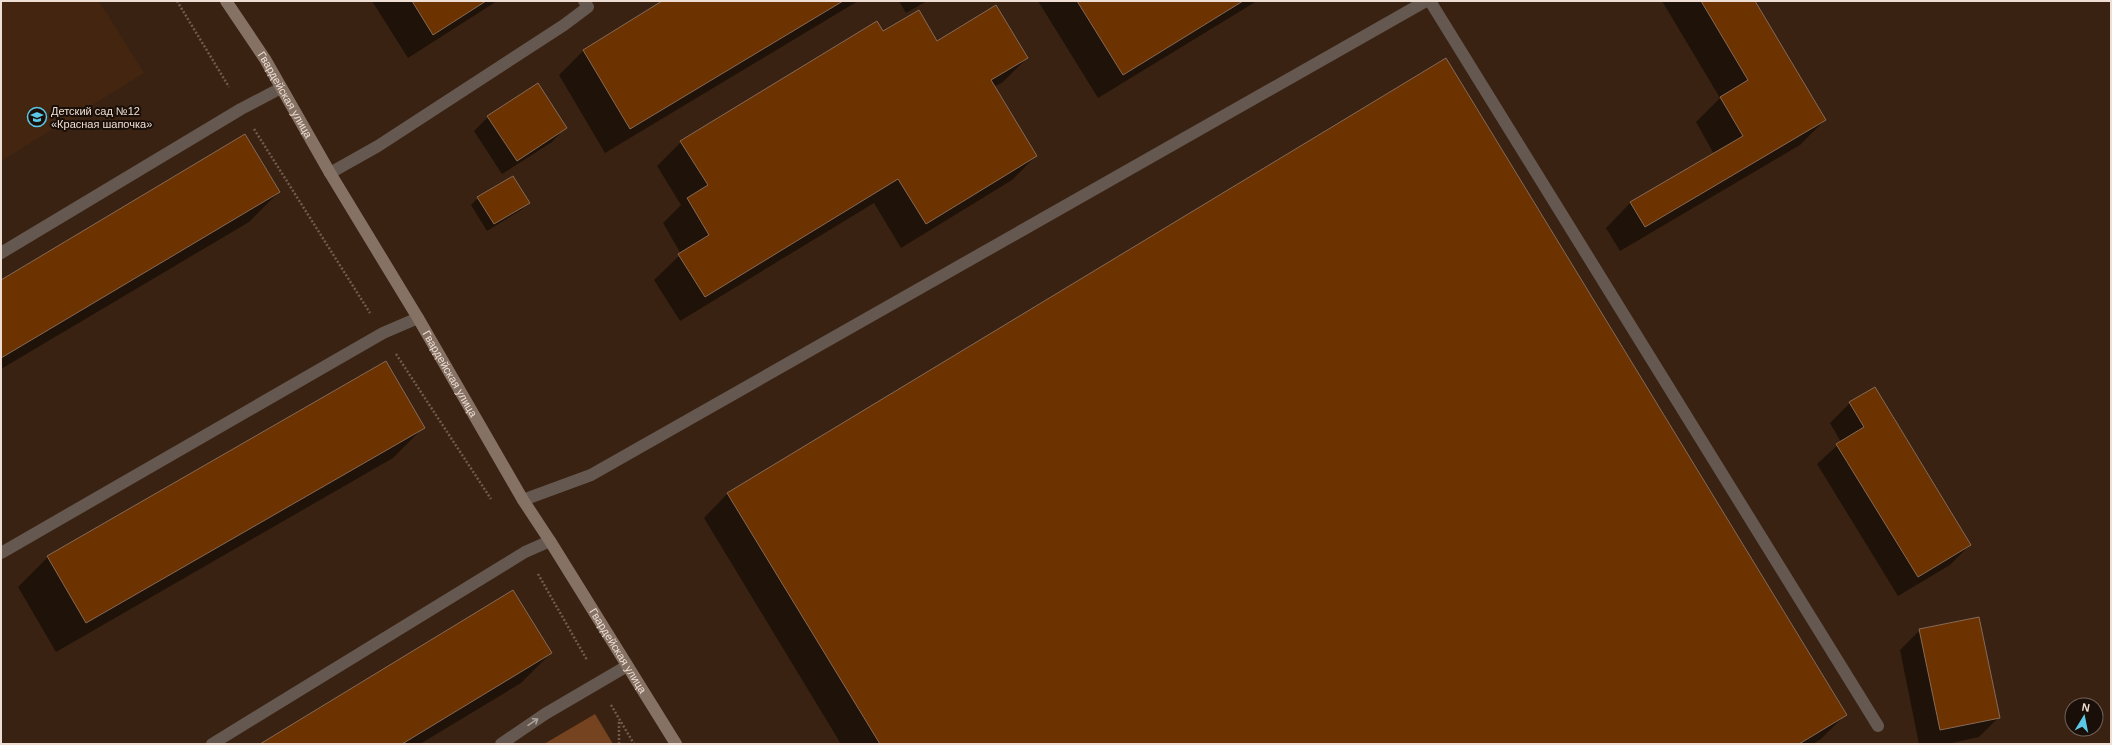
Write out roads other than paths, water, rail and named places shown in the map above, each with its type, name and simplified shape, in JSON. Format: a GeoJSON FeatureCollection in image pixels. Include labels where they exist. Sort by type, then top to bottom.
{"type":"FeatureCollection","features":[{"type":"Feature","properties":{"kind":"street","name":"Гвардейская улица"},"geometry":{"type":"LineString","coordinates":[[226,1],[264,59],[330,173],[418,318],[523,500],[676,744]]}},
{"type":"Feature","properties":{"kind":"street"},"geometry":{"type":"LineString","coordinates":[[330,173],[378,146],[564,25],[588,7],[584,1]]}},
{"type":"Feature","properties":{"kind":"street"},"geometry":{"type":"LineString","coordinates":[[523,500],[591,475],[1426,1]]}},
{"type":"Feature","properties":{"kind":"street"},"geometry":{"type":"LineString","coordinates":[[1430,1],[1878,726]]}},
{"type":"Feature","properties":{"kind":"street"},"geometry":{"type":"LineString","coordinates":[[1,253],[241,109],[281,88]]}},
{"type":"Feature","properties":{"kind":"street"},"geometry":{"type":"LineString","coordinates":[[1,553],[382,333],[418,318]]}},
{"type":"Feature","properties":{"kind":"street"},"geometry":{"type":"LineString","coordinates":[[212,744],[525,552],[550,541]]}},
{"type":"Feature","properties":{"kind":"street"},"geometry":{"type":"LineString","coordinates":[[501,744],[545,714],[627,666]]}},
{"type":"Feature","properties":{"kind":"place","name":"Детский сад №12 «Красная шапочка»"},"geometry":{"type":"Point","coordinates":[37,117]}}]}
